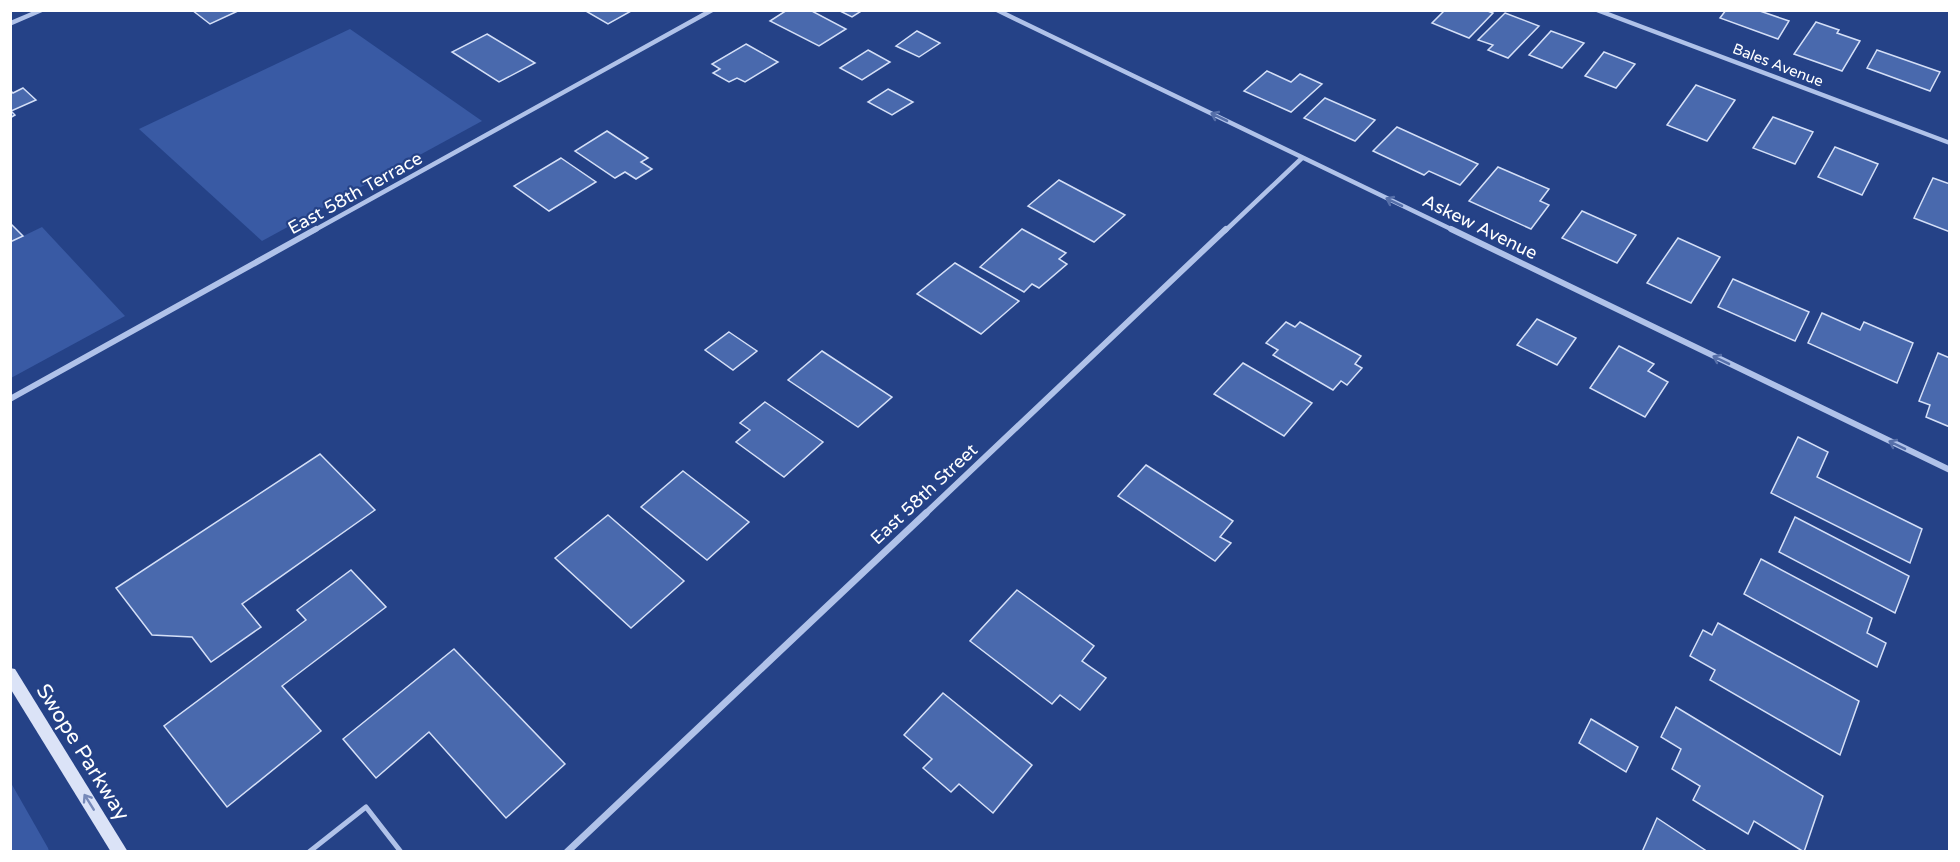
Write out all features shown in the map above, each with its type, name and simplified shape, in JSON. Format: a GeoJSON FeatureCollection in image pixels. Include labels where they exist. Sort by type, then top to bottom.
{"type":"FeatureCollection","features":[{"type":"Feature","properties":{"kind":"main road","name":"Swope Parkway"},"geometry":{"type":"LineString","coordinates":[[10,674],[120,852]]}},
{"type":"Feature","properties":{"kind":"street"},"geometry":{"type":"LineString","coordinates":[[10,24],[44,10]]}},
{"type":"Feature","properties":{"kind":"street","name":"East 58th Terrace"},"geometry":{"type":"LineString","coordinates":[[10,399],[712,10]]}},
{"type":"Feature","properties":{"kind":"street","name":"Askew Avenue"},"geometry":{"type":"LineString","coordinates":[[997,10],[1950,470]]}},
{"type":"Feature","properties":{"kind":"street","name":"Bales Avenue"},"geometry":{"type":"LineString","coordinates":[[1597,10],[1950,143]]}},
{"type":"Feature","properties":{"kind":"street","name":"East 58th Street"},"geometry":{"type":"LineString","coordinates":[[567,852],[1302,158]]}},
{"type":"Feature","properties":{"kind":"lane"},"geometry":{"type":"LineString","coordinates":[[309,852],[366,807],[401,852]]}},
{"type":"Feature","properties":{"kind":"shaded area"},"geometry":{"type":"Polygon","coordinates":[[[350,29],[482,121],[262,241],[139,129],[350,29]]]}},
{"type":"Feature","properties":{"kind":"shaded area"},"geometry":{"type":"Polygon","coordinates":[[[42,227],[125,316],[11,378],[11,242],[42,227]]]}},
{"type":"Feature","properties":{"kind":"shaded area"},"geometry":{"type":"Polygon","coordinates":[[[11,783],[48,848],[49,851],[11,851],[11,783]]]}},
{"type":"Feature","properties":{"kind":"building"},"geometry":{"type":"Polygon","coordinates":[[[192,10],[240,10],[210,24],[192,10]]]}},
{"type":"Feature","properties":{"kind":"building"},"geometry":{"type":"Polygon","coordinates":[[[584,10],[633,10],[608,24],[584,10]]]}},
{"type":"Feature","properties":{"kind":"building"},"geometry":{"type":"Polygon","coordinates":[[[787,10],[810,10],[846,29],[819,46],[770,21],[787,10]]]}},
{"type":"Feature","properties":{"kind":"building"},"geometry":{"type":"Polygon","coordinates":[[[838,10],[863,10],[852,17],[838,10]]]}},
{"type":"Feature","properties":{"kind":"building"},"geometry":{"type":"Polygon","coordinates":[[[1445,10],[1485,10],[1493,13],[1469,38],[1432,23],[1445,10]]]}},
{"type":"Feature","properties":{"kind":"building"},"geometry":{"type":"Polygon","coordinates":[[[1726,10],[1757,10],[1789,21],[1778,39],[1720,18],[1726,10]]]}},
{"type":"Feature","properties":{"kind":"building"},"geometry":{"type":"Polygon","coordinates":[[[1505,13],[1539,26],[1508,58],[1488,50],[1493,45],[1478,40],[1505,13]]]}},
{"type":"Feature","properties":{"kind":"building"},"geometry":{"type":"Polygon","coordinates":[[[1816,22],[1860,41],[1842,71],[1794,54],[1816,22]]]}},
{"type":"Feature","properties":{"kind":"building"},"geometry":{"type":"Polygon","coordinates":[[[917,31],[940,43],[919,57],[896,46],[917,31]]]}},
{"type":"Feature","properties":{"kind":"building"},"geometry":{"type":"Polygon","coordinates":[[[1551,31],[1584,43],[1562,68],[1529,55],[1551,31]]]}},
{"type":"Feature","properties":{"kind":"building"},"geometry":{"type":"Polygon","coordinates":[[[487,34],[535,63],[499,82],[452,52],[487,34]]]}},
{"type":"Feature","properties":{"kind":"building"},"geometry":{"type":"Polygon","coordinates":[[[746,44],[778,62],[745,82],[737,78],[729,82],[713,73],[720,69],[712,64],[746,44]]]}},
{"type":"Feature","properties":{"kind":"building"},"geometry":{"type":"Polygon","coordinates":[[[868,50],[890,62],[862,80],[840,68],[868,50]]]}},
{"type":"Feature","properties":{"kind":"building"},"geometry":{"type":"Polygon","coordinates":[[[1877,50],[1940,72],[1930,91],[1867,68],[1877,50]]]}},
{"type":"Feature","properties":{"kind":"building"},"geometry":{"type":"Polygon","coordinates":[[[1604,52],[1635,64],[1616,88],[1585,76],[1604,52]]]}},
{"type":"Feature","properties":{"kind":"building"},"geometry":{"type":"Polygon","coordinates":[[[1267,71],[1291,82],[1300,74],[1322,84],[1291,112],[1244,91],[1267,71]]]}},
{"type":"Feature","properties":{"kind":"building"},"geometry":{"type":"Polygon","coordinates":[[[1696,85],[1735,100],[1707,141],[1667,125],[1696,85]]]}},
{"type":"Feature","properties":{"kind":"building"},"geometry":{"type":"Polygon","coordinates":[[[23,88],[36,100],[11,111],[15,115],[10,118],[10,90],[13,93],[23,88]]]}},
{"type":"Feature","properties":{"kind":"building"},"geometry":{"type":"Polygon","coordinates":[[[888,89],[913,102],[892,115],[868,102],[888,89]]]}},
{"type":"Feature","properties":{"kind":"building"},"geometry":{"type":"Polygon","coordinates":[[[1325,98],[1375,120],[1355,141],[1304,118],[1325,98]]]}},
{"type":"Feature","properties":{"kind":"building"},"geometry":{"type":"Polygon","coordinates":[[[1773,117],[1813,132],[1795,164],[1753,148],[1773,117]]]}},
{"type":"Feature","properties":{"kind":"building"},"geometry":{"type":"Polygon","coordinates":[[[1397,127],[1478,164],[1460,185],[1429,171],[1424,175],[1373,151],[1397,127]]]}},
{"type":"Feature","properties":{"kind":"building"},"geometry":{"type":"Polygon","coordinates":[[[607,131],[648,158],[641,162],[652,169],[636,179],[625,172],[615,178],[575,151],[607,131]]]}},
{"type":"Feature","properties":{"kind":"building"},"geometry":{"type":"Polygon","coordinates":[[[1835,147],[1878,164],[1862,195],[1818,177],[1835,147]]]}},
{"type":"Feature","properties":{"kind":"building"},"geometry":{"type":"Polygon","coordinates":[[[561,158],[596,182],[549,211],[514,186],[561,158]]]}},
{"type":"Feature","properties":{"kind":"building"},"geometry":{"type":"Polygon","coordinates":[[[1498,167],[1549,189],[1540,201],[1549,205],[1531,229],[1469,201],[1498,167]]]}},
{"type":"Feature","properties":{"kind":"building"},"geometry":{"type":"Polygon","coordinates":[[[1933,178],[1950,184],[1950,232],[1914,218],[1933,178]]]}},
{"type":"Feature","properties":{"kind":"building"},"geometry":{"type":"Polygon","coordinates":[[[1059,180],[1125,215],[1094,242],[1028,206],[1059,180]]]}},
{"type":"Feature","properties":{"kind":"building"},"geometry":{"type":"Polygon","coordinates":[[[1582,211],[1636,235],[1617,263],[1562,238],[1582,211]]]}},
{"type":"Feature","properties":{"kind":"building"},"geometry":{"type":"Polygon","coordinates":[[[10,223],[23,236],[10,242],[10,223]]]}},
{"type":"Feature","properties":{"kind":"building"},"geometry":{"type":"Polygon","coordinates":[[[1022,229],[1066,253],[1059,259],[1067,264],[1039,288],[1032,284],[1024,292],[980,267],[1022,229]]]}},
{"type":"Feature","properties":{"kind":"building"},"geometry":{"type":"Polygon","coordinates":[[[1678,238],[1720,257],[1691,303],[1647,283],[1678,238]]]}},
{"type":"Feature","properties":{"kind":"building"},"geometry":{"type":"Polygon","coordinates":[[[955,263],[1019,301],[981,334],[917,294],[955,263]]]}},
{"type":"Feature","properties":{"kind":"building"},"geometry":{"type":"Polygon","coordinates":[[[1733,279],[1809,312],[1795,341],[1718,307],[1733,279]]]}},
{"type":"Feature","properties":{"kind":"building"},"geometry":{"type":"Polygon","coordinates":[[[1822,313],[1860,330],[1864,322],[1913,343],[1897,383],[1808,343],[1822,313]]]}},
{"type":"Feature","properties":{"kind":"building"},"geometry":{"type":"Polygon","coordinates":[[[1537,319],[1576,338],[1557,365],[1517,345],[1537,319]]]}},
{"type":"Feature","properties":{"kind":"building"},"geometry":{"type":"Polygon","coordinates":[[[1286,322],[1295,327],[1300,322],[1361,356],[1355,364],[1362,368],[1347,385],[1341,381],[1333,390],[1273,355],[1278,350],[1266,343],[1286,322]]]}},
{"type":"Feature","properties":{"kind":"building"},"geometry":{"type":"Polygon","coordinates":[[[729,332],[757,351],[733,370],[705,350],[729,332]]]}},
{"type":"Feature","properties":{"kind":"building"},"geometry":{"type":"Polygon","coordinates":[[[1619,346],[1654,364],[1648,371],[1668,382],[1645,417],[1590,388],[1619,346]]]}},
{"type":"Feature","properties":{"kind":"building"},"geometry":{"type":"Polygon","coordinates":[[[822,351],[892,397],[858,427],[788,380],[822,351]]]}},
{"type":"Feature","properties":{"kind":"building"},"geometry":{"type":"Polygon","coordinates":[[[1938,353],[1950,358],[1950,427],[1926,417],[1930,405],[1919,401],[1938,353]]]}},
{"type":"Feature","properties":{"kind":"building"},"geometry":{"type":"Polygon","coordinates":[[[1243,363],[1312,403],[1284,436],[1214,394],[1243,363]]]}},
{"type":"Feature","properties":{"kind":"building"},"geometry":{"type":"Polygon","coordinates":[[[765,402],[823,442],[784,477],[736,442],[750,430],[740,423],[765,402]]]}},
{"type":"Feature","properties":{"kind":"building"},"geometry":{"type":"Polygon","coordinates":[[[1798,437],[1828,452],[1817,477],[1922,529],[1910,563],[1771,493],[1798,437]]]}},
{"type":"Feature","properties":{"kind":"building"},"geometry":{"type":"Polygon","coordinates":[[[320,454],[375,510],[242,604],[261,627],[211,662],[192,637],[152,635],[116,588],[320,454]]]}},
{"type":"Feature","properties":{"kind":"building"},"geometry":{"type":"Polygon","coordinates":[[[1146,465],[1233,521],[1220,537],[1231,543],[1215,561],[1118,496],[1146,465]]]}},
{"type":"Feature","properties":{"kind":"building"},"geometry":{"type":"Polygon","coordinates":[[[683,471],[749,522],[707,560],[641,507],[683,471]]]}},
{"type":"Feature","properties":{"kind":"building"},"geometry":{"type":"Polygon","coordinates":[[[608,515],[684,581],[631,628],[555,558],[608,515]]]}},
{"type":"Feature","properties":{"kind":"building"},"geometry":{"type":"Polygon","coordinates":[[[1795,517],[1909,576],[1895,613],[1779,552],[1795,517]]]}},
{"type":"Feature","properties":{"kind":"building"},"geometry":{"type":"Polygon","coordinates":[[[1761,559],[1872,618],[1867,633],[1886,643],[1877,667],[1744,594],[1761,559]]]}},
{"type":"Feature","properties":{"kind":"building"},"geometry":{"type":"Polygon","coordinates":[[[351,570],[386,607],[282,686],[321,731],[227,807],[164,726],[306,620],[297,610],[351,570]]]}},
{"type":"Feature","properties":{"kind":"building"},"geometry":{"type":"Polygon","coordinates":[[[1017,590],[1094,646],[1082,661],[1106,678],[1080,710],[1060,695],[1052,704],[970,641],[1017,590]]]}},
{"type":"Feature","properties":{"kind":"building"},"geometry":{"type":"Polygon","coordinates":[[[1718,623],[1859,701],[1840,755],[1710,680],[1715,670],[1690,656],[1703,630],[1712,635],[1718,623]]]}},
{"type":"Feature","properties":{"kind":"building"},"geometry":{"type":"Polygon","coordinates":[[[454,649],[565,764],[506,818],[429,732],[376,778],[343,739],[454,649]]]}},
{"type":"Feature","properties":{"kind":"building"},"geometry":{"type":"Polygon","coordinates":[[[943,693],[1032,765],[993,813],[959,784],[951,792],[923,768],[932,759],[904,735],[943,693]]]}},
{"type":"Feature","properties":{"kind":"building"},"geometry":{"type":"Polygon","coordinates":[[[1676,707],[1823,796],[1804,852],[1754,821],[1748,834],[1693,800],[1700,786],[1672,769],[1681,749],[1661,737],[1676,707]]]}},
{"type":"Feature","properties":{"kind":"building"},"geometry":{"type":"Polygon","coordinates":[[[1591,719],[1638,747],[1626,772],[1579,743],[1591,719]]]}},
{"type":"Feature","properties":{"kind":"building"},"geometry":{"type":"Polygon","coordinates":[[[1657,818],[1708,852],[1642,852],[1657,818]]]}}]}
